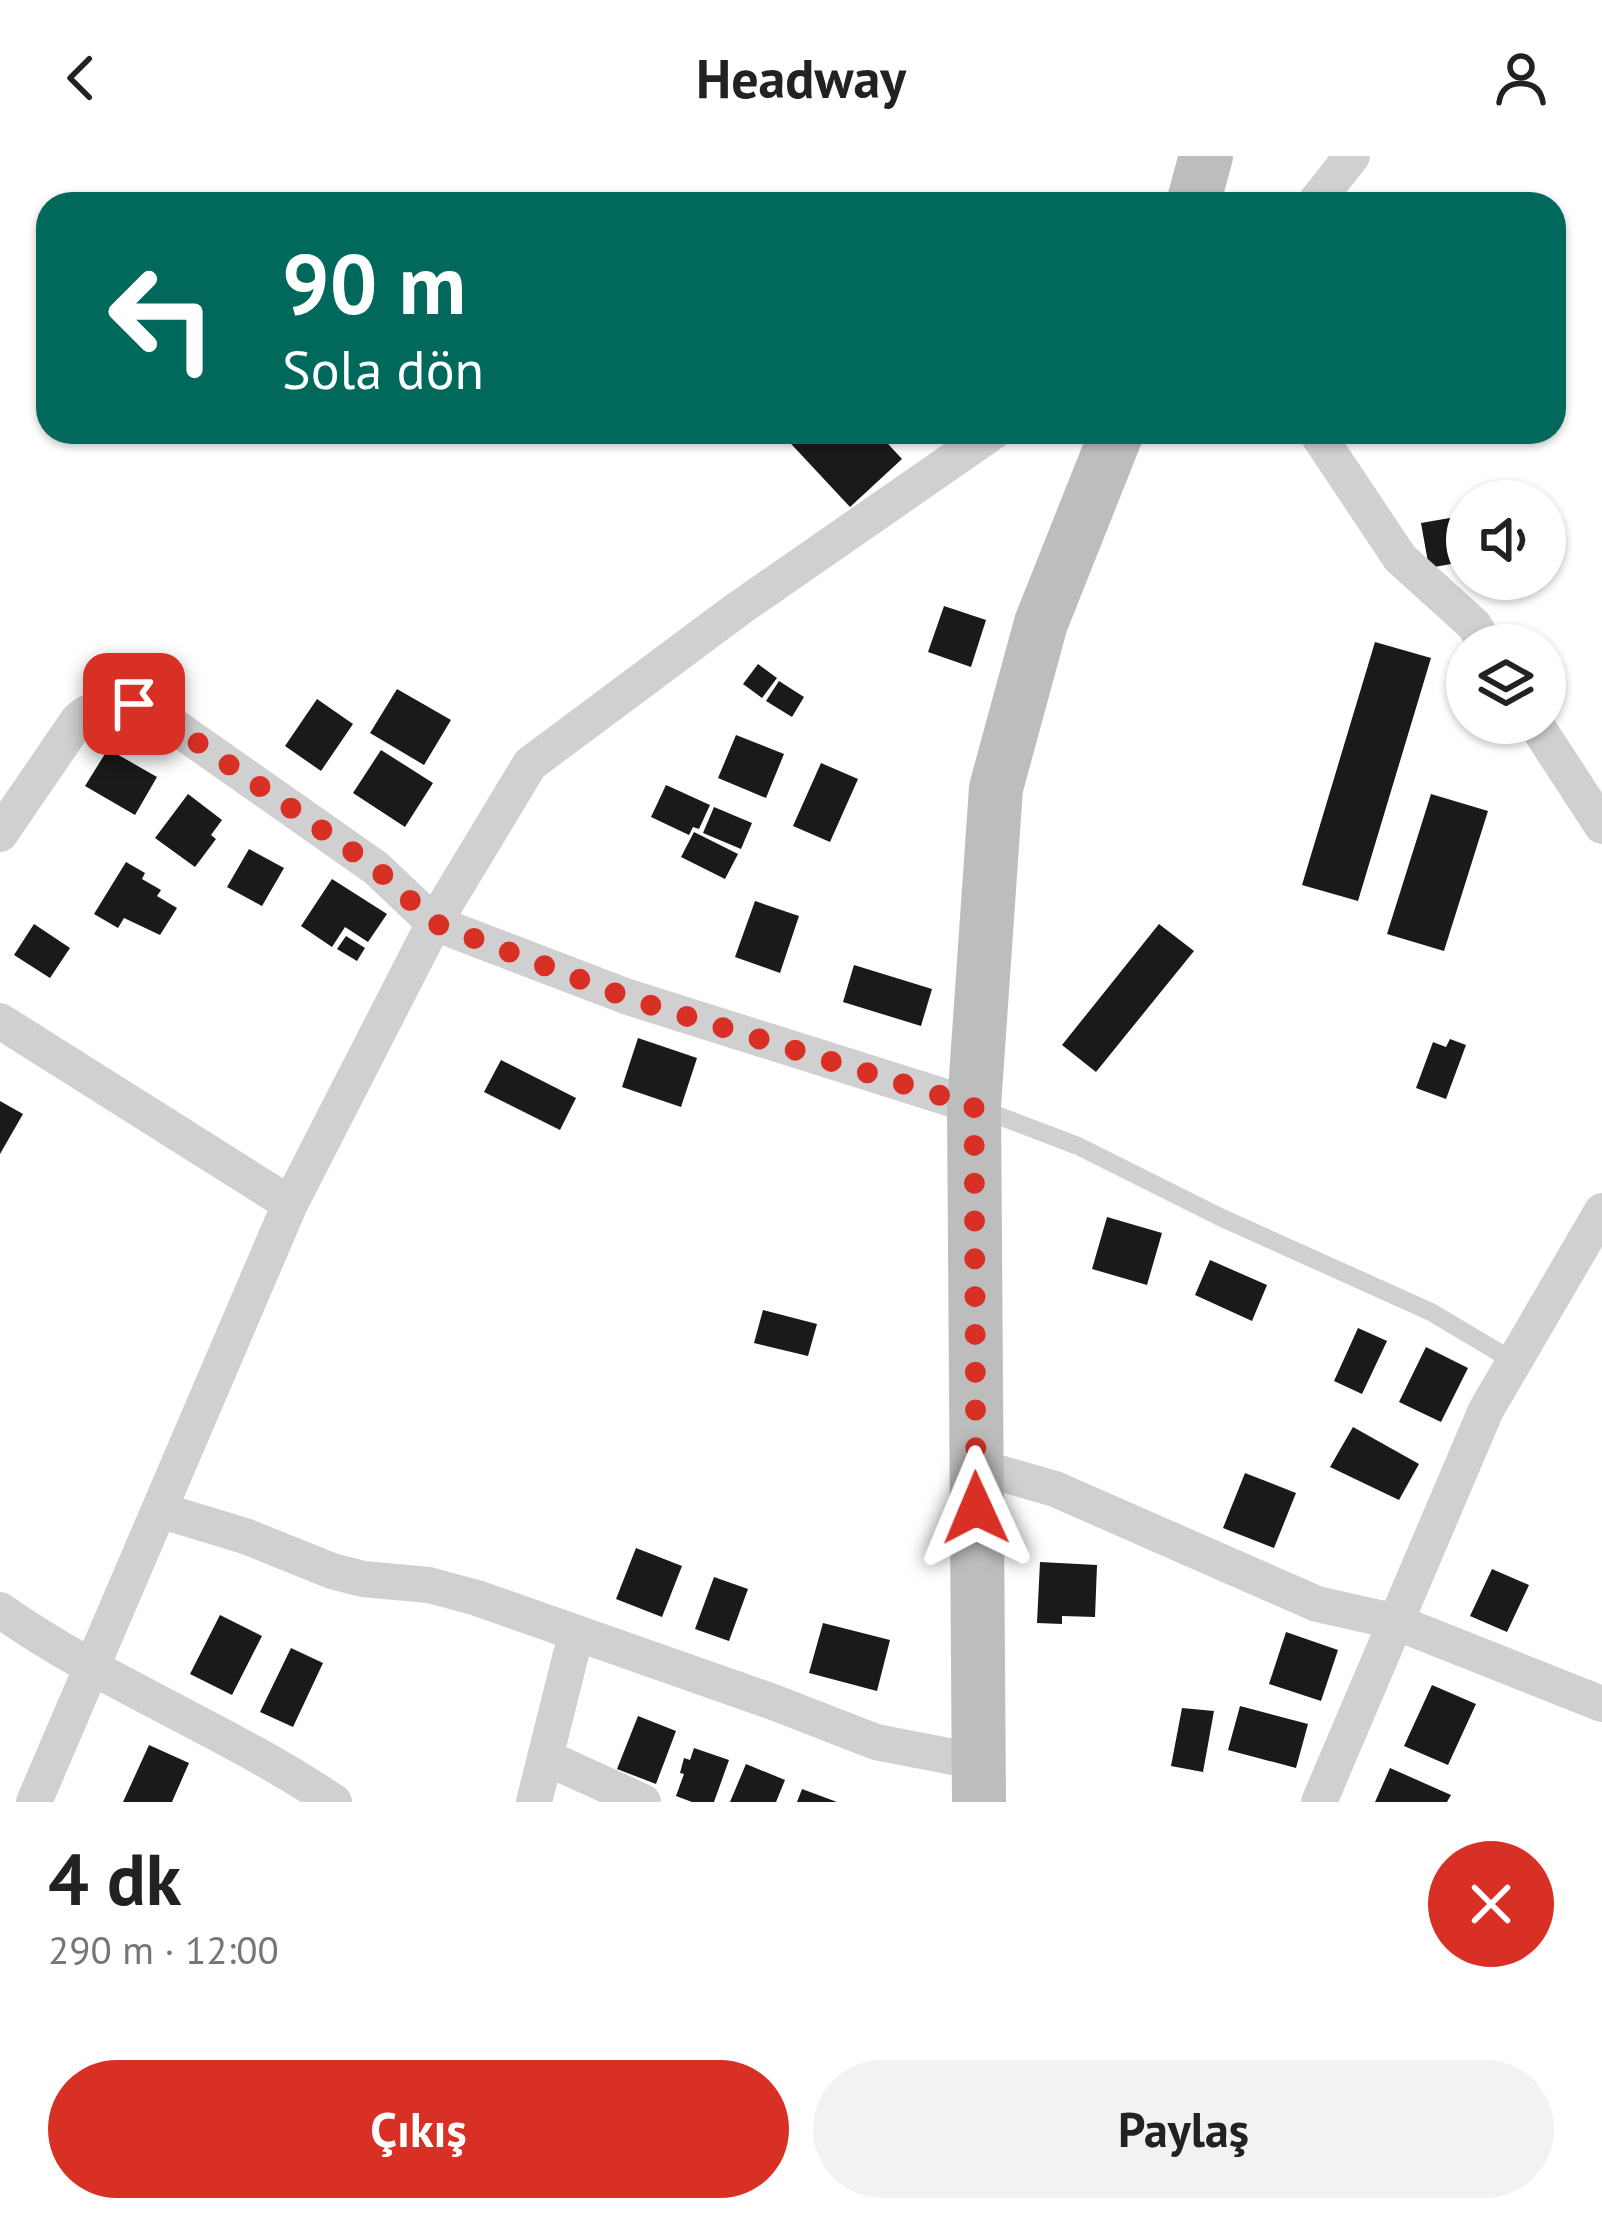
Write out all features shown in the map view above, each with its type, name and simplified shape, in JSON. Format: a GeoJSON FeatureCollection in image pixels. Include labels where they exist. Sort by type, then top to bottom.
{"type":"FeatureCollection","features":[{"type":"Feature","properties":{"kind":"street"},"geometry":{"type":"LineString","coordinates":[[1196,192],[1206,156]]}},
{"type":"Feature","properties":{"kind":"street"},"geometry":{"type":"LineString","coordinates":[[1324,192],[1352,156]]}},
{"type":"Feature","properties":{"kind":"street"},"geometry":{"type":"LineString","coordinates":[[34,1802],[290,1204],[434,923],[530,764],[738,609],[976,444]]}},
{"type":"Feature","properties":{"kind":"street"},"geometry":{"type":"LineString","coordinates":[[159,1510],[245,1536],[332,1571],[429,1585],[773,1702],[979,1782],[974,1106],[996,788],[1041,623],[1113,444]]}},
{"type":"Feature","properties":{"kind":"street"},"geometry":{"type":"LineString","coordinates":[[1324,444],[1400,558],[1473,624]]}},
{"type":"Feature","properties":{"kind":"street"},"geometry":{"type":"LineString","coordinates":[[0,834],[78,720],[93,707],[134,704],[151,710],[376,868],[434,923],[628,998],[974,1106]]}},
{"type":"Feature","properties":{"kind":"street"},"geometry":{"type":"LineString","coordinates":[[1549,744],[1602,826]]}},
{"type":"Feature","properties":{"kind":"street"},"geometry":{"type":"LineString","coordinates":[[0,1021],[290,1204]]}},
{"type":"Feature","properties":{"kind":"street"},"geometry":{"type":"LineString","coordinates":[[1319,1802],[1486,1410],[1602,1211]]}},
{"type":"Feature","properties":{"kind":"street"},"geometry":{"type":"LineString","coordinates":[[975,1466],[1054,1489],[1317,1604],[1394,1621],[1602,1704]]}},
{"type":"Feature","properties":{"kind":"street"},"geometry":{"type":"LineString","coordinates":[[0,1610],[91,1669],[280,1766],[334,1802]]}},
{"type":"Feature","properties":{"kind":"street"},"geometry":{"type":"LineString","coordinates":[[534,1802],[575,1634]]}},
{"type":"Feature","properties":{"kind":"street"},"geometry":{"type":"LineString","coordinates":[[545,1757],[643,1802]]}},
{"type":"Feature","properties":{"kind":"lane"},"geometry":{"type":"LineString","coordinates":[[974,1106],[1078,1146],[1431,1312],[1514,1362]]}},
{"type":"Feature","properties":{"kind":"building"},"geometry":{"type":"Polygon","coordinates":[[[791,444],[888,444],[902,459],[850,507],[791,444]]]}},
{"type":"Feature","properties":{"kind":"building"},"geometry":{"type":"Polygon","coordinates":[[[1446,519],[1446,565],[1429,568],[1421,523],[1446,519]]]}},
{"type":"Feature","properties":{"kind":"building"},"geometry":{"type":"Polygon","coordinates":[[[944,606],[986,620],[971,667],[928,652],[944,606]]]}},
{"type":"Feature","properties":{"kind":"building"},"geometry":{"type":"Polygon","coordinates":[[[1375,642],[1431,658],[1358,901],[1302,885],[1375,642]]]}},
{"type":"Feature","properties":{"kind":"building"},"geometry":{"type":"Polygon","coordinates":[[[758,664],[777,678],[762,698],[743,684],[758,664]]]}},
{"type":"Feature","properties":{"kind":"building"},"geometry":{"type":"Polygon","coordinates":[[[779,681],[804,697],[792,717],[766,701],[779,681]]]}},
{"type":"Feature","properties":{"kind":"building"},"geometry":{"type":"Polygon","coordinates":[[[397,689],[451,720],[424,765],[370,733],[397,689]]]}},
{"type":"Feature","properties":{"kind":"building"},"geometry":{"type":"Polygon","coordinates":[[[317,699],[353,724],[321,771],[285,746],[317,699]]]}},
{"type":"Feature","properties":{"kind":"building"},"geometry":{"type":"Polygon","coordinates":[[[736,735],[784,754],[766,798],[718,778],[736,735]]]}},
{"type":"Feature","properties":{"kind":"building"},"geometry":{"type":"Polygon","coordinates":[[[108,749],[157,777],[135,815],[85,786],[108,749]]]}},
{"type":"Feature","properties":{"kind":"building"},"geometry":{"type":"Polygon","coordinates":[[[381,750],[433,783],[405,827],[353,793],[381,750]]]}},
{"type":"Feature","properties":{"kind":"building"},"geometry":{"type":"Polygon","coordinates":[[[821,763],[858,779],[830,842],[793,826],[821,763]]]}},
{"type":"Feature","properties":{"kind":"building"},"geometry":{"type":"Polygon","coordinates":[[[666,785],[710,805],[699,829],[693,827],[689,835],[651,817],[666,785]]]}},
{"type":"Feature","properties":{"kind":"building"},"geometry":{"type":"Polygon","coordinates":[[[188,794],[222,820],[211,835],[216,839],[195,867],[155,838],[188,794]]]}},
{"type":"Feature","properties":{"kind":"building"},"geometry":{"type":"Polygon","coordinates":[[[1431,794],[1488,811],[1444,951],[1387,934],[1431,794]]]}},
{"type":"Feature","properties":{"kind":"building"},"geometry":{"type":"Polygon","coordinates":[[[714,807],[752,823],[741,849],[703,833],[714,807]]]}},
{"type":"Feature","properties":{"kind":"building"},"geometry":{"type":"Polygon","coordinates":[[[694,832],[738,854],[725,879],[681,857],[694,832]]]}},
{"type":"Feature","properties":{"kind":"building"},"geometry":{"type":"Polygon","coordinates":[[[249,849],[284,868],[262,906],[227,887],[249,849]]]}},
{"type":"Feature","properties":{"kind":"building"},"geometry":{"type":"Polygon","coordinates":[[[126,862],[145,873],[142,879],[161,890],[157,896],[177,908],[160,935],[124,918],[118,928],[94,914],[126,862]]]}},
{"type":"Feature","properties":{"kind":"building"},"geometry":{"type":"Polygon","coordinates":[[[332,879],[387,914],[368,942],[345,927],[332,947],[301,926],[332,879]]]}},
{"type":"Feature","properties":{"kind":"building"},"geometry":{"type":"Polygon","coordinates":[[[755,901],[799,916],[780,973],[735,957],[755,901]]]}},
{"type":"Feature","properties":{"kind":"building"},"geometry":{"type":"Polygon","coordinates":[[[34,924],[70,948],[50,978],[14,955],[34,924]]]}},
{"type":"Feature","properties":{"kind":"building"},"geometry":{"type":"Polygon","coordinates":[[[1159,924],[1194,951],[1096,1072],[1062,1045],[1159,924]]]}},
{"type":"Feature","properties":{"kind":"building"},"geometry":{"type":"Polygon","coordinates":[[[346,936],[365,948],[357,961],[337,949],[346,936]]]}},
{"type":"Feature","properties":{"kind":"building"},"geometry":{"type":"Polygon","coordinates":[[[854,965],[932,989],[921,1026],[843,1002],[854,965]]]}},
{"type":"Feature","properties":{"kind":"building"},"geometry":{"type":"Polygon","coordinates":[[[638,1038],[697,1058],[681,1107],[622,1087],[638,1038]]]}},
{"type":"Feature","properties":{"kind":"building"},"geometry":{"type":"Polygon","coordinates":[[[1450,1039],[1466,1045],[1446,1099],[1416,1088],[1433,1042],[1446,1047],[1450,1039]]]}},
{"type":"Feature","properties":{"kind":"building"},"geometry":{"type":"Polygon","coordinates":[[[501,1060],[576,1098],[560,1130],[484,1092],[501,1060]]]}},
{"type":"Feature","properties":{"kind":"building"},"geometry":{"type":"Polygon","coordinates":[[[0,1101],[23,1114],[0,1154],[0,1101]]]}},
{"type":"Feature","properties":{"kind":"building"},"geometry":{"type":"Polygon","coordinates":[[[1107,1217],[1162,1233],[1147,1285],[1092,1269],[1107,1217]]]}},
{"type":"Feature","properties":{"kind":"building"},"geometry":{"type":"Polygon","coordinates":[[[1210,1260],[1267,1285],[1252,1321],[1195,1295],[1210,1260]]]}},
{"type":"Feature","properties":{"kind":"building"},"geometry":{"type":"Polygon","coordinates":[[[763,1310],[817,1324],[808,1356],[754,1343],[763,1310]]]}},
{"type":"Feature","properties":{"kind":"building"},"geometry":{"type":"Polygon","coordinates":[[[1358,1328],[1387,1341],[1362,1394],[1334,1381],[1358,1328]]]}},
{"type":"Feature","properties":{"kind":"building"},"geometry":{"type":"Polygon","coordinates":[[[1426,1347],[1468,1368],[1441,1422],[1399,1402],[1426,1347]]]}},
{"type":"Feature","properties":{"kind":"building"},"geometry":{"type":"Polygon","coordinates":[[[1353,1427],[1419,1464],[1399,1500],[1330,1467],[1353,1427]]]}},
{"type":"Feature","properties":{"kind":"building"},"geometry":{"type":"Polygon","coordinates":[[[1245,1473],[1296,1493],[1274,1548],[1223,1528],[1245,1473]]]}},
{"type":"Feature","properties":{"kind":"building"},"geometry":{"type":"Polygon","coordinates":[[[636,1548],[682,1566],[662,1617],[616,1599],[636,1548]]]}},
{"type":"Feature","properties":{"kind":"building"},"geometry":{"type":"Polygon","coordinates":[[[1040,1562],[1097,1565],[1095,1617],[1062,1616],[1062,1624],[1037,1623],[1040,1562]]]}},
{"type":"Feature","properties":{"kind":"building"},"geometry":{"type":"Polygon","coordinates":[[[1492,1569],[1529,1585],[1507,1632],[1470,1616],[1492,1569]]]}},
{"type":"Feature","properties":{"kind":"building"},"geometry":{"type":"Polygon","coordinates":[[[714,1577],[748,1589],[729,1641],[695,1629],[714,1577]]]}},
{"type":"Feature","properties":{"kind":"building"},"geometry":{"type":"Polygon","coordinates":[[[220,1615],[262,1636],[232,1695],[190,1674],[220,1615]]]}},
{"type":"Feature","properties":{"kind":"building"},"geometry":{"type":"Polygon","coordinates":[[[823,1623],[890,1640],[877,1691],[809,1673],[823,1623]]]}},
{"type":"Feature","properties":{"kind":"building"},"geometry":{"type":"Polygon","coordinates":[[[1286,1632],[1338,1650],[1321,1701],[1269,1684],[1286,1632]]]}},
{"type":"Feature","properties":{"kind":"building"},"geometry":{"type":"Polygon","coordinates":[[[291,1648],[323,1663],[293,1727],[260,1712],[291,1648]]]}},
{"type":"Feature","properties":{"kind":"building"},"geometry":{"type":"Polygon","coordinates":[[[1432,1685],[1476,1704],[1448,1765],[1404,1746],[1432,1685]]]}},
{"type":"Feature","properties":{"kind":"building"},"geometry":{"type":"Polygon","coordinates":[[[1240,1706],[1308,1724],[1296,1768],[1228,1750],[1240,1706]]]}},
{"type":"Feature","properties":{"kind":"building"},"geometry":{"type":"Polygon","coordinates":[[[1182,1708],[1214,1711],[1203,1772],[1171,1766],[1182,1708]]]}},
{"type":"Feature","properties":{"kind":"building"},"geometry":{"type":"Polygon","coordinates":[[[638,1716],[676,1731],[656,1784],[617,1769],[638,1716]]]}},
{"type":"Feature","properties":{"kind":"building"},"geometry":{"type":"Polygon","coordinates":[[[149,1745],[189,1763],[172,1802],[123,1802],[149,1745]]]}},
{"type":"Feature","properties":{"kind":"building"},"geometry":{"type":"Polygon","coordinates":[[[694,1748],[729,1760],[714,1802],[676,1796],[684,1758],[690,1760],[694,1748]]]}},
{"type":"Feature","properties":{"kind":"building"},"geometry":{"type":"Polygon","coordinates":[[[746,1764],[785,1780],[776,1802],[730,1802],[746,1764]]]}},
{"type":"Feature","properties":{"kind":"building"},"geometry":{"type":"Polygon","coordinates":[[[1390,1768],[1451,1795],[1447,1802],[1375,1802],[1390,1768]]]}},
{"type":"Feature","properties":{"kind":"building"},"geometry":{"type":"Polygon","coordinates":[[[802,1789],[837,1802],[797,1802],[802,1789]]]}},
{"type":"Feature","properties":{"kind":"route"},"geometry":{"type":"LineString","coordinates":[[134,704],[151,710],[376,868],[434,923],[628,998],[974,1106],[976,1508]]}}]}
